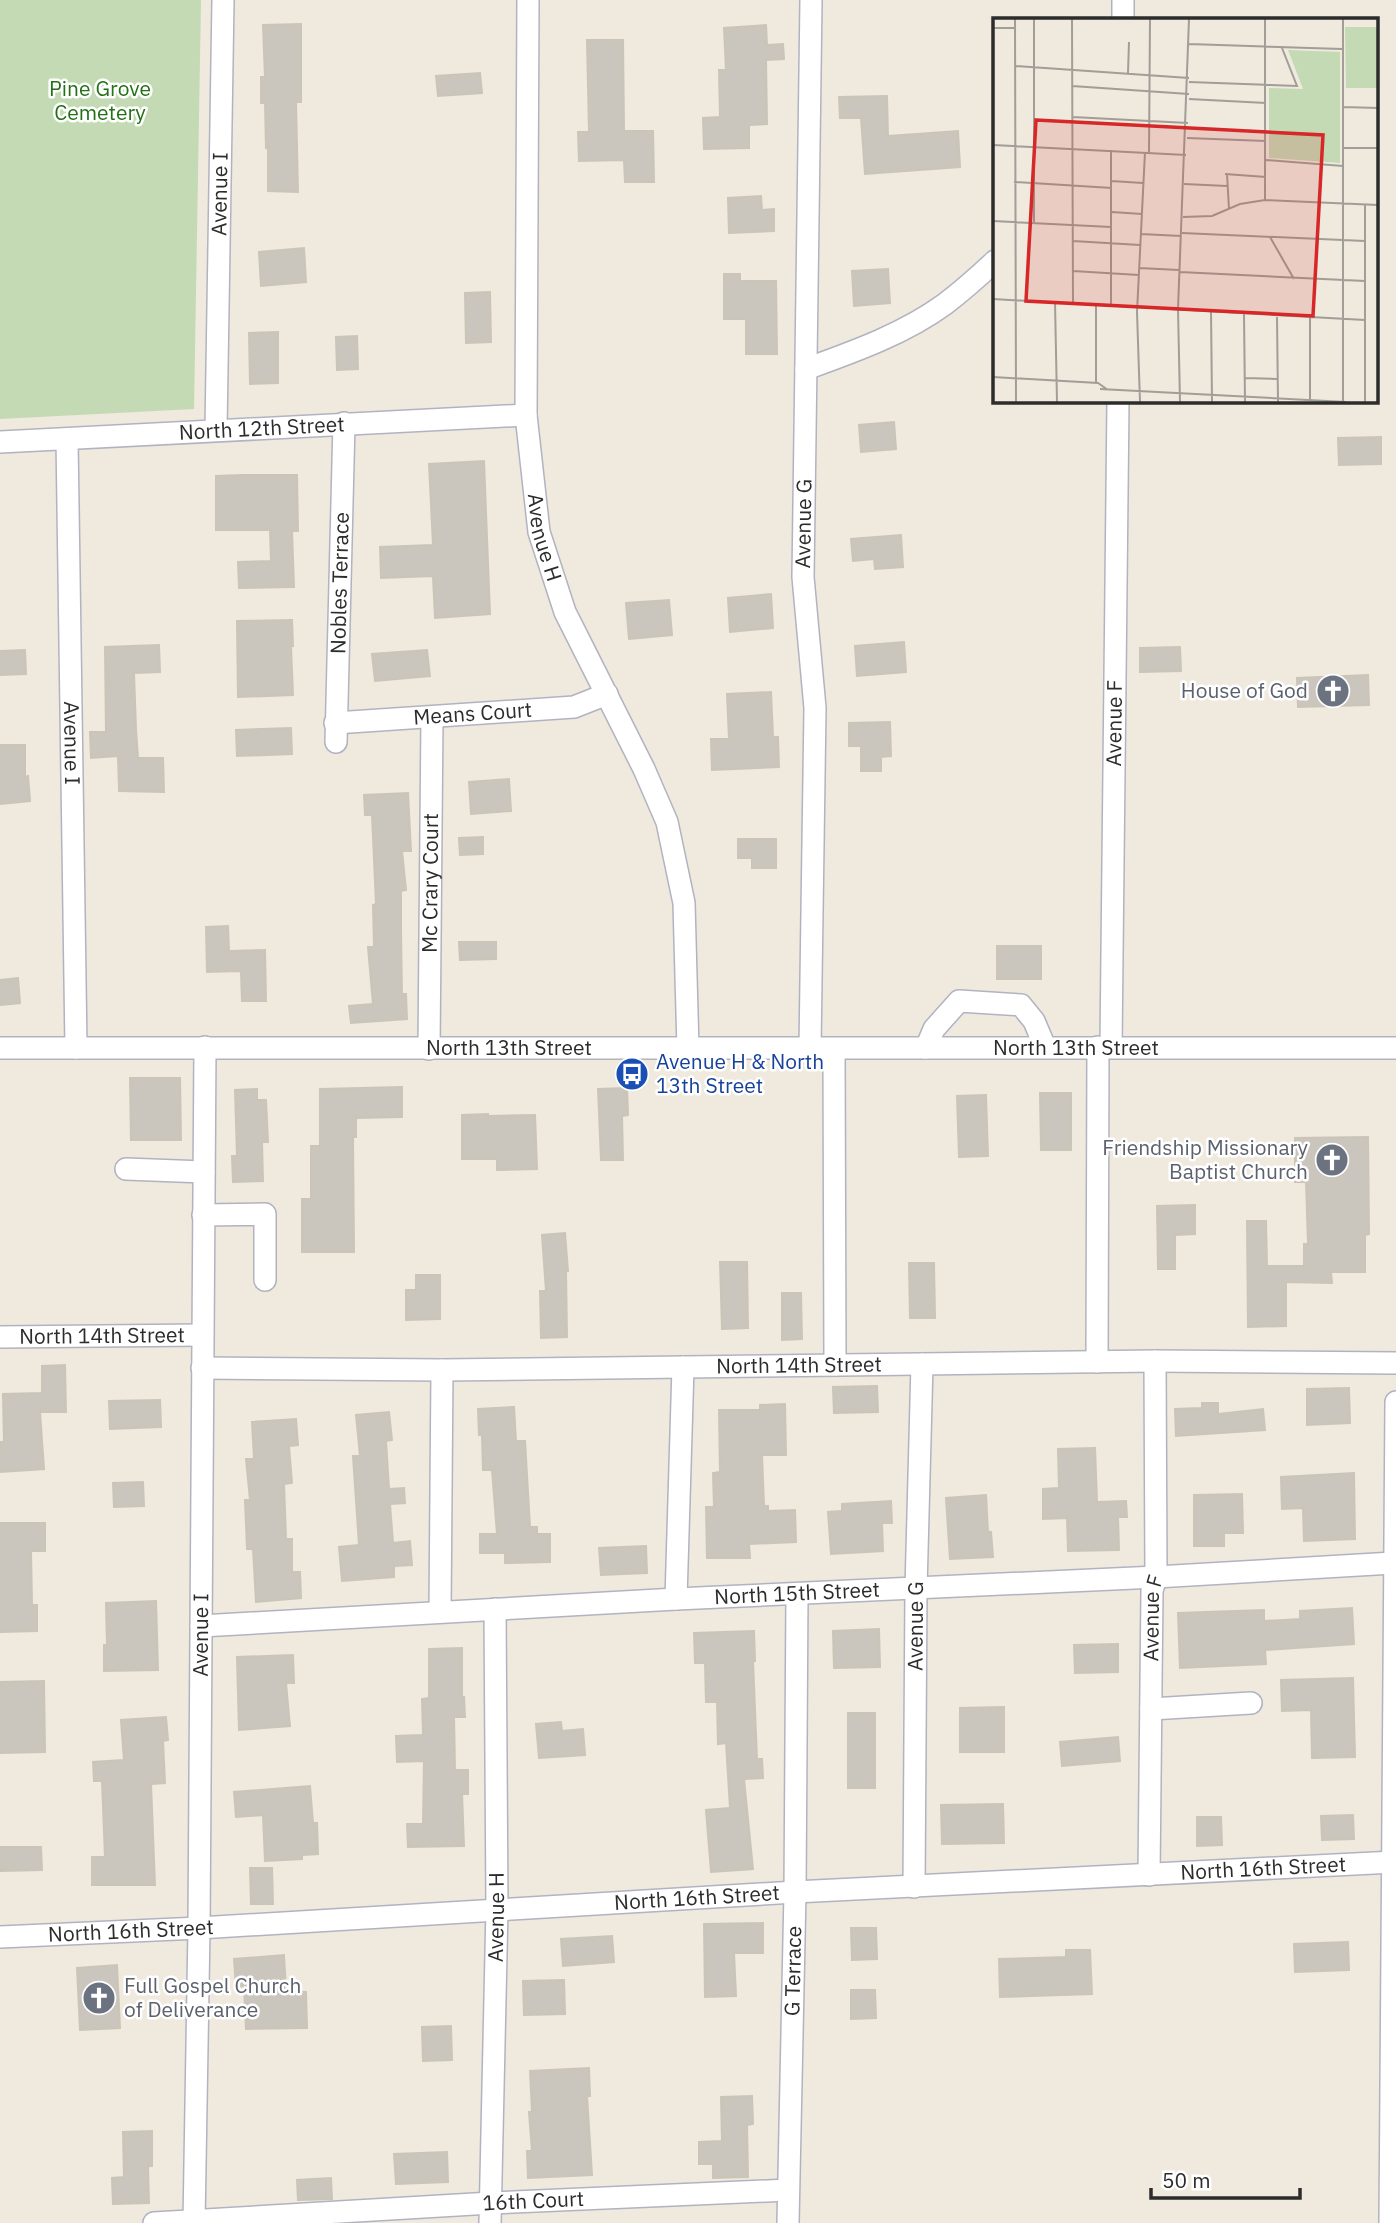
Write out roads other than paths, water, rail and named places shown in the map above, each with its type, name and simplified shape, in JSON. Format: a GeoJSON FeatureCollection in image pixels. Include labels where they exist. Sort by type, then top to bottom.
{"type":"FeatureCollection","features":[{"type":"Feature","properties":{"kind":"street","name":"Avenue I"},"geometry":{"type":"LineString","coordinates":[[216,430],[223,0]]}},
{"type":"Feature","properties":{"kind":"street","name":"Avenue H"},"geometry":{"type":"LineString","coordinates":[[528,0],[526,415],[539,533],[565,612],[645,769],[667,822],[684,903],[688,1049]]}},
{"type":"Feature","properties":{"kind":"street","name":"Avenue G"},"geometry":{"type":"LineString","coordinates":[[810,1048],[815,708],[803,577],[811,0]]}},
{"type":"Feature","properties":{"kind":"street"},"geometry":{"type":"LineString","coordinates":[[1123,0],[1123,18]]}},
{"type":"Feature","properties":{"kind":"street"},"geometry":{"type":"LineString","coordinates":[[806,369],[875,342],[921,319],[944,304],[993,263]]}},
{"type":"Feature","properties":{"kind":"street","name":"Avenue F"},"geometry":{"type":"LineString","coordinates":[[1097,1362],[1118,402]]}},
{"type":"Feature","properties":{"kind":"street","name":"North 12th Street"},"geometry":{"type":"LineString","coordinates":[[0,442],[526,415]]}},
{"type":"Feature","properties":{"kind":"street","name":"Nobles Terrace"},"geometry":{"type":"LineString","coordinates":[[335,732],[344,423]]}},
{"type":"Feature","properties":{"kind":"street","name":"Avenue I"},"geometry":{"type":"LineString","coordinates":[[66,439],[76,1048]]}},
{"type":"Feature","properties":{"kind":"street","name":"Means Court"},"geometry":{"type":"LineString","coordinates":[[335,732],[432,717],[574,708],[607,694]]}},
{"type":"Feature","properties":{"kind":"street","name":"Mc Crary Court"},"geometry":{"type":"LineString","coordinates":[[429,1049],[432,717]]}},
{"type":"Feature","properties":{"kind":"street"},"geometry":{"type":"LineString","coordinates":[[926,1048],[934,1029],[959,1001],[1021,1005],[1034,1021],[1045,1047]]}},
{"type":"Feature","properties":{"kind":"street","name":"Avenue I"},"geometry":{"type":"LineString","coordinates":[[194,2222],[200,1928],[205,1047]]}},
{"type":"Feature","properties":{"kind":"street","name":"North 13th Street"},"geometry":{"type":"LineString","coordinates":[[0,1048],[1396,1048]]}},
{"type":"Feature","properties":{"kind":"street"},"geometry":{"type":"LineString","coordinates":[[834,1049],[835,1365]]}},
{"type":"Feature","properties":{"kind":"street"},"geometry":{"type":"LineString","coordinates":[[126,1169],[204,1171]]}},
{"type":"Feature","properties":{"kind":"street"},"geometry":{"type":"LineString","coordinates":[[203,1215],[265,1214],[265,1280]]}},
{"type":"Feature","properties":{"kind":"street","name":"North 14th Street"},"geometry":{"type":"LineString","coordinates":[[0,1337],[202,1335]]}},
{"type":"Feature","properties":{"kind":"street","name":"Avenue F"},"geometry":{"type":"LineString","coordinates":[[1149,1875],[1152,1591],[1156,1577],[1155,1361]]}},
{"type":"Feature","properties":{"kind":"street","name":"North 14th Street"},"geometry":{"type":"LineString","coordinates":[[202,1368],[442,1370],[1155,1361],[1396,1363]]}},
{"type":"Feature","properties":{"kind":"street","name":"Avenue G"},"geometry":{"type":"LineString","coordinates":[[915,1887],[916,1589],[922,1364]]}},
{"type":"Feature","properties":{"kind":"street"},"geometry":{"type":"LineString","coordinates":[[676,1599],[683,1367]]}},
{"type":"Feature","properties":{"kind":"street"},"geometry":{"type":"LineString","coordinates":[[440,1612],[442,1370]]}},
{"type":"Feature","properties":{"kind":"street"},"geometry":{"type":"LineString","coordinates":[[1390,2223],[1394,2000],[1393,1563],[1396,1402]]}},
{"type":"Feature","properties":{"kind":"street","name":"North 15th Street"},"geometry":{"type":"LineString","coordinates":[[201,1626],[1393,1563]]}},
{"type":"Feature","properties":{"kind":"street","name":"G Terrace"},"geometry":{"type":"LineString","coordinates":[[788,2223],[795,1892],[797,1595]]}},
{"type":"Feature","properties":{"kind":"street","name":"Avenue H"},"geometry":{"type":"LineString","coordinates":[[490,2213],[497,1908],[495,1609]]}},
{"type":"Feature","properties":{"kind":"street"},"geometry":{"type":"LineString","coordinates":[[1151,1709],[1251,1703]]}},
{"type":"Feature","properties":{"kind":"street","name":"North 16th Street"},"geometry":{"type":"LineString","coordinates":[[0,1937],[200,1928],[497,1908],[1394,1862]]}},
{"type":"Feature","properties":{"kind":"street","name":"16th Court"},"geometry":{"type":"LineString","coordinates":[[154,2223],[490,2213],[788,2190]]}},
{"type":"Feature","properties":{"kind":"place","name":"House of God"},"geometry":{"type":"Point","coordinates":[1333,691]}},
{"type":"Feature","properties":{"kind":"place","name":"Avenue H & North 13th Street"},"geometry":{"type":"Point","coordinates":[632,1074]}},
{"type":"Feature","properties":{"kind":"place","name":"Friendship Missionary Baptist Church"},"geometry":{"type":"Point","coordinates":[1332,1160]}},
{"type":"Feature","properties":{"kind":"place","name":"Full Gospel Church of Deliverance"},"geometry":{"type":"Point","coordinates":[99,1998]}},
{"type":"Feature","properties":{"kind":"park label","name":"Pine Grove Cemetery"},"geometry":{"type":"Point","coordinates":[100,101]}}]}
